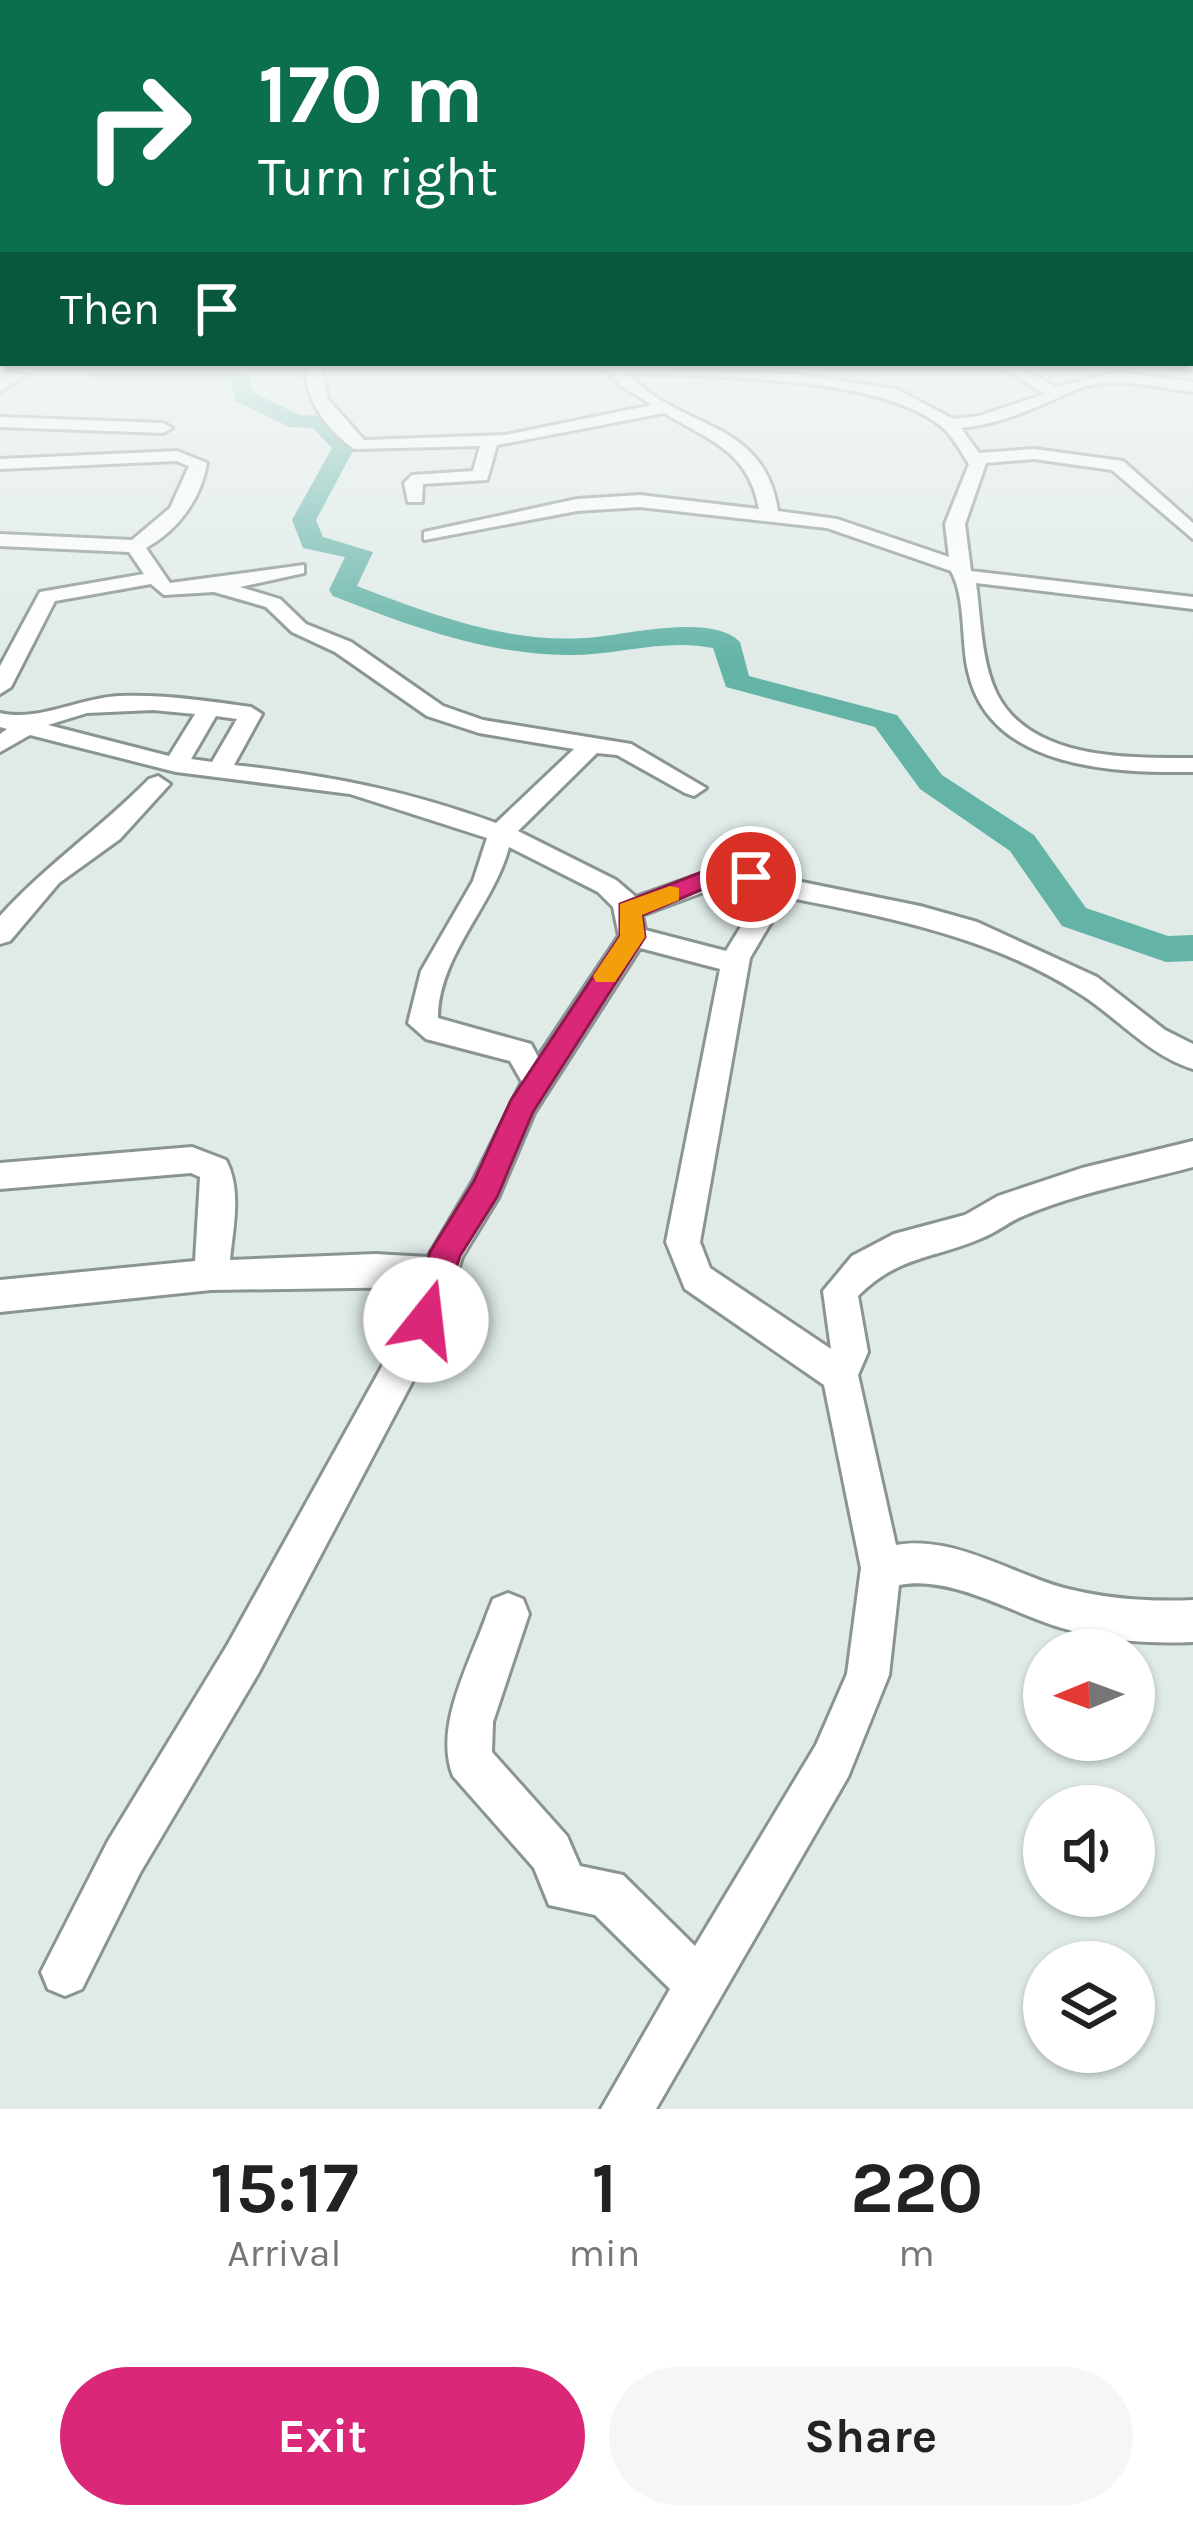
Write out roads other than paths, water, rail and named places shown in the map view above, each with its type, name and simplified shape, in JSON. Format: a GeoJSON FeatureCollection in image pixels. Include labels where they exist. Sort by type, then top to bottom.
{"type":"FeatureCollection","features":[{"type":"Feature","properties":{"kind":"street"},"geometry":{"type":"LineString","coordinates":[[0,540],[135,546],[158,536],[168,524],[197,477],[198,465]]}},
{"type":"Feature","properties":{"kind":"street"},"geometry":{"type":"LineString","coordinates":[[415,498],[413,483],[418,479],[481,476],[484,465]]}},
{"type":"Feature","properties":{"kind":"street"},"geometry":{"type":"LineString","coordinates":[[755,465],[770,515]]}},
{"type":"Feature","properties":{"kind":"street"},"geometry":{"type":"LineString","coordinates":[[977,465],[979,475],[955,524],[989,702],[1053,754],[1193,765]]}},
{"type":"Feature","properties":{"kind":"street"},"geometry":{"type":"LineString","coordinates":[[1118,465],[1193,533]]}},
{"type":"Feature","properties":{"kind":"street"},"geometry":{"type":"LineString","coordinates":[[431,536],[615,500],[830,523],[961,572],[1193,603]]}},
{"type":"Feature","properties":{"kind":"street"},"geometry":{"type":"LineString","coordinates":[[135,546],[164,589],[215,586],[298,569]]}},
{"type":"Feature","properties":{"kind":"street"},"geometry":{"type":"LineString","coordinates":[[0,687],[47,596],[153,578]]}},
{"type":"Feature","properties":{"kind":"street"},"geometry":{"type":"LineString","coordinates":[[215,586],[273,603],[298,628],[344,647],[435,711],[479,726],[622,749],[694,788]]}},
{"type":"Feature","properties":{"kind":"street"},"geometry":{"type":"LineString","coordinates":[[11,722],[128,702],[251,714],[219,770]]}},
{"type":"Feature","properties":{"kind":"street"},"geometry":{"type":"LineString","coordinates":[[0,934],[50,877],[111,833],[167,775],[209,709]]}},
{"type":"Feature","properties":{"kind":"street"},"geometry":{"type":"LineString","coordinates":[[0,745],[11,722]]}},
{"type":"Feature","properties":{"kind":"street"},"geometry":{"type":"LineString","coordinates":[[11,722],[167,775],[219,770],[378,791],[501,834],[607,886],[631,924],[734,963]]}},
{"type":"Feature","properties":{"kind":"street"},"geometry":{"type":"LineString","coordinates":[[537,1082],[520,1052],[436,1031],[423,1023],[422,1013],[443,957],[488,876],[501,834],[559,784],[591,745]]}},
{"type":"Feature","properties":{"kind":"street"},"geometry":{"type":"LineString","coordinates":[[65,1972],[124,1857],[243,1659],[426,1320],[440,1273],[537,1082],[631,924],[723,874],[781,883],[986,937],[1087,984],[1192,1065]]}},
{"type":"Feature","properties":{"kind":"street"},"geometry":{"type":"LineString","coordinates":[[781,883],[734,963],[685,1214],[687,1261],[714,1293],[840,1375]]}},
{"type":"Feature","properties":{"kind":"street"},"geometry":{"type":"LineString","coordinates":[[627,2109],[832,1761],[868,1675],[881,1568],[840,1375],[850,1352],[840,1291],[864,1267],[906,1244],[973,1227],[1010,1207],[1064,1188],[1193,1154]]}},
{"type":"Feature","properties":{"kind":"street"},"geometry":{"type":"LineString","coordinates":[[0,1176],[192,1160],[215,1169],[219,1195],[211,1275]]}},
{"type":"Feature","properties":{"kind":"street"},"geometry":{"type":"LineString","coordinates":[[0,1296],[211,1275],[281,1277],[375,1269],[440,1273]]}},
{"type":"Feature","properties":{"kind":"street"},"geometry":{"type":"LineString","coordinates":[[881,1568],[925,1559],[1066,1610],[1143,1623],[1193,1621]]}},
{"type":"Feature","properties":{"kind":"street"},"geometry":{"type":"LineString","coordinates":[[508,1614],[471,1722],[469,1760],[551,1852],[566,1888],[606,1892],[700,1985]]}},
{"type":"Feature","properties":{"kind":"waterway"},"geometry":{"type":"LineString","coordinates":[[334,465],[304,520],[312,543],[360,552],[342,590],[425,621],[509,642],[568,647],[685,636],[726,642],[736,681],[886,721],[931,782],[1022,843],[1074,917],[1166,949],[1193,948]]}}]}
